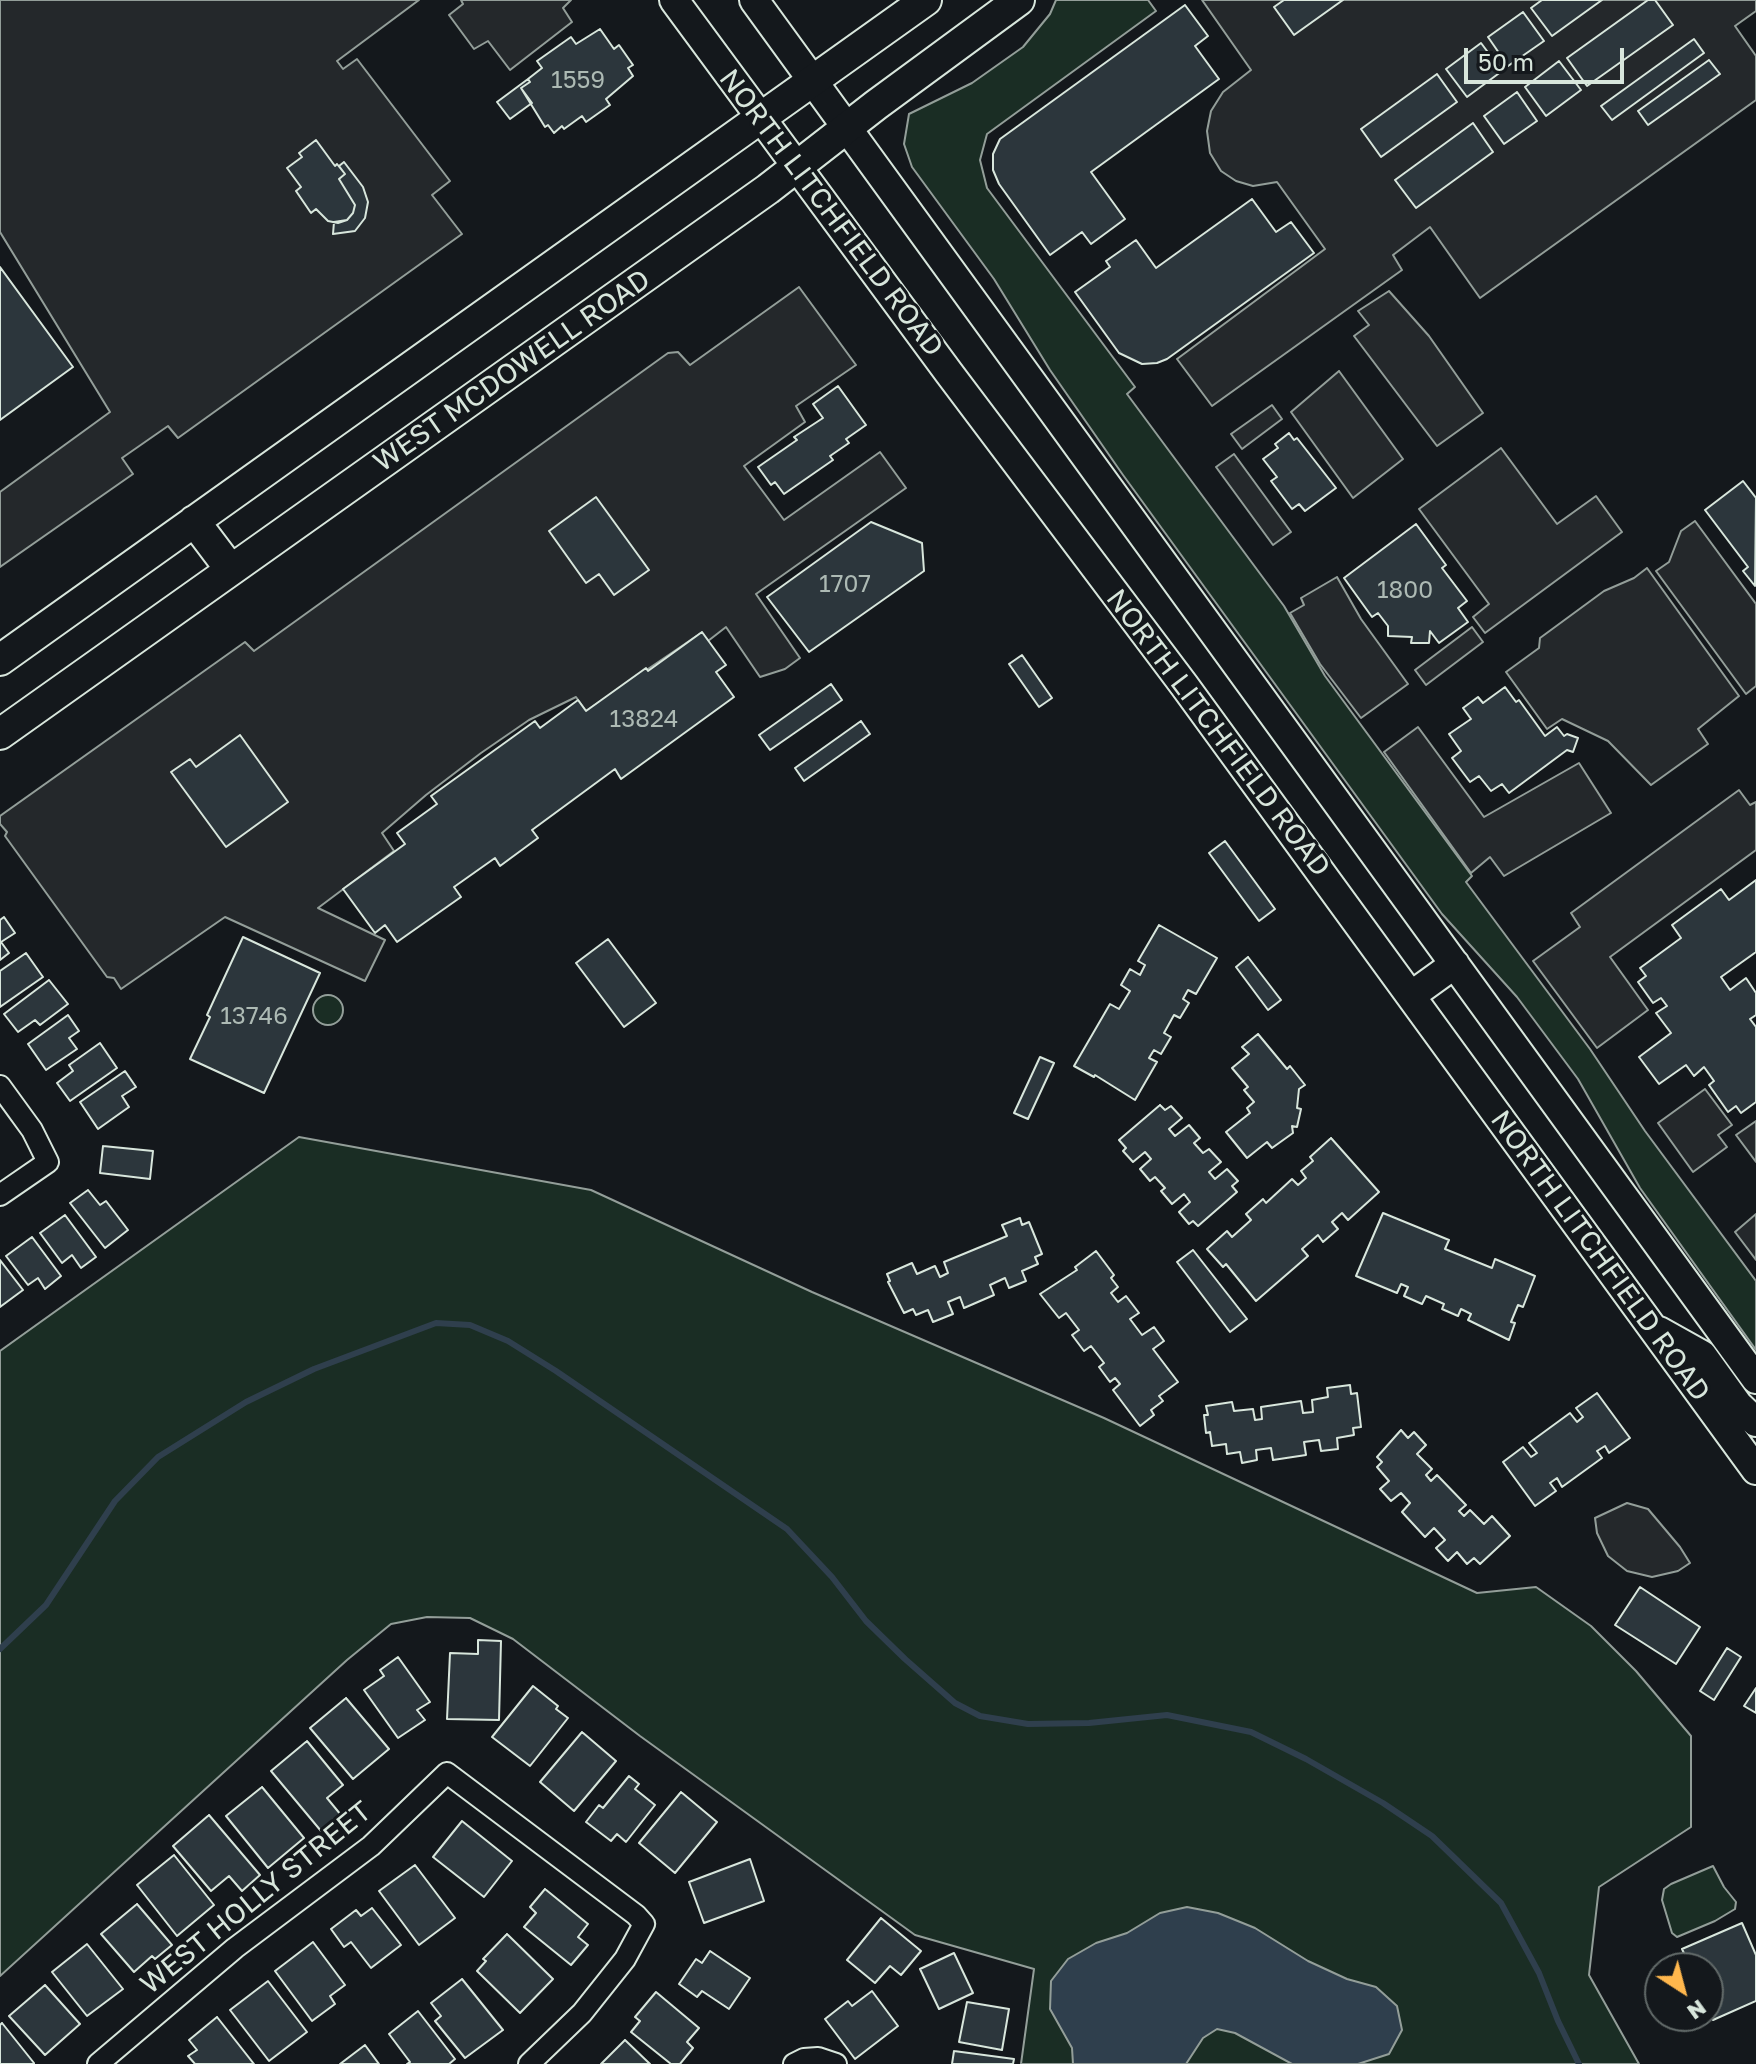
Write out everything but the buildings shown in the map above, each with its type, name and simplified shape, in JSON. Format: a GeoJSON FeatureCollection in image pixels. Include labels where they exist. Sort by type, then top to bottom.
{"type":"FeatureCollection","features":[{"type":"Feature","properties":{"kind":"main road","name":"NORTH LITCHFIELD ROAD"},"geometry":{"type":"LineString","coordinates":[[674,0],[1184,685],[1756,1469]]}},
{"type":"Feature","properties":{"kind":"main road","name":"NORTH LITCHFIELD ROAD"},"geometry":{"type":"LineString","coordinates":[[754,0],[1756,1379]]}},
{"type":"Feature","properties":{"kind":"main road"},"geometry":{"type":"LineString","coordinates":[[0,660],[926,0]]}},
{"type":"Feature","properties":{"kind":"main road","name":"WEST MCDOWELL ROAD"},"geometry":{"type":"LineString","coordinates":[[0,734],[797,168],[876,105],[1019,0]]}},
{"type":"Feature","properties":{"kind":"main road"},"geometry":{"type":"LineString","coordinates":[[194,521],[231,570]]}},
{"type":"Feature","properties":{"kind":"main road"},"geometry":{"type":"LineString","coordinates":[[1412,995],[1455,964]]}},
{"type":"Feature","properties":{"kind":"main road"},"geometry":{"type":"LineString","coordinates":[[1651,1327],[1702,1355],[1738,1405],[1756,1422]]}},
{"type":"Feature","properties":{"kind":"street"},"geometry":{"type":"LineString","coordinates":[[0,1086],[32,1130],[48,1162],[0,1195]]}},
{"type":"Feature","properties":{"kind":"street","name":"WEST HOLLY STREET"},"geometry":{"type":"LineString","coordinates":[[98,2064],[235,1948],[371,1846],[447,1773],[644,1924],[625,1959],[582,2013],[529,2064]]}},
{"type":"Feature","properties":{"kind":"street"},"geometry":{"type":"LineString","coordinates":[[794,2064],[804,2059],[818,2058],[836,2064]]}},
{"type":"Feature","properties":{"kind":"green space"},"geometry":{"type":"Polygon","coordinates":[[[1056,0],[1148,0],[1156,11],[987,134],[980,160],[987,188],[1135,387],[1127,394],[1284,606],[1325,676],[1472,876],[1466,882],[1756,1281],[1756,1350],[1640,1188],[1578,1079],[1517,997],[1442,914],[1123,475],[1050,370],[994,279],[912,167],[904,144],[909,114],[972,83],[1023,47],[1050,14],[1056,0]]]}},
{"type":"Feature","properties":{"kind":"green space"},"geometry":{"type":"Polygon","coordinates":[[[328,995],[339,999],[343,1010],[339,1021],[328,1025],[317,1021],[313,1010],[317,999],[328,995]]]}},
{"type":"Feature","properties":{"kind":"green space"},"geometry":{"type":"Polygon","coordinates":[[[299,1137],[591,1190],[812,1292],[1104,1418],[1477,1593],[1536,1587],[1591,1626],[1636,1671],[1691,1736],[1691,1827],[1599,1887],[1589,1975],[1639,2064],[1021,2064],[1034,1969],[915,1935],[640,1736],[513,1639],[470,1618],[427,1617],[391,1624],[347,1660],[0,1976],[0,1351],[299,1137]]]}},
{"type":"Feature","properties":{"kind":"green space"},"geometry":{"type":"Polygon","coordinates":[[[1713,1866],[1736,1902],[1735,1909],[1677,1937],[1672,1933],[1662,1900],[1664,1889],[1713,1866]]]}},
{"type":"Feature","properties":{"kind":"shaded area"},"geometry":{"type":"Polygon","coordinates":[[[0,0],[419,0],[337,61],[343,69],[357,59],[450,181],[432,195],[462,234],[178,438],[168,426],[122,458],[133,474],[0,567],[0,492],[110,412],[0,232],[0,0]]]}},
{"type":"Feature","properties":{"kind":"shaded area"},"geometry":{"type":"Polygon","coordinates":[[[461,0],[571,0],[563,8],[572,22],[510,70],[488,41],[474,49],[449,15],[463,4],[461,0]]]}},
{"type":"Feature","properties":{"kind":"shaded area"},"geometry":{"type":"Polygon","coordinates":[[[1202,0],[1756,0],[1756,11],[1735,26],[1756,56],[1756,100],[1480,298],[1430,227],[1393,255],[1402,270],[1212,406],[1177,359],[1325,249],[1277,182],[1253,186],[1236,181],[1221,171],[1210,153],[1207,131],[1211,111],[1223,92],[1251,70],[1202,0]]]}},
{"type":"Feature","properties":{"kind":"shaded area"},"geometry":{"type":"Polygon","coordinates":[[[799,287],[856,365],[796,406],[805,422],[744,466],[784,520],[880,452],[906,488],[756,594],[800,658],[785,669],[760,677],[726,627],[708,641],[701,633],[586,711],[576,697],[529,720],[481,753],[382,833],[394,851],[318,908],[385,940],[365,981],[225,917],[121,989],[114,978],[107,977],[5,836],[7,832],[0,824],[0,816],[245,642],[254,651],[668,353],[678,352],[690,365],[799,287]]]}},
{"type":"Feature","properties":{"kind":"shaded area"},"geometry":{"type":"Polygon","coordinates":[[[1389,291],[1429,336],[1483,413],[1437,446],[1354,336],[1369,325],[1358,311],[1389,291]]]}},
{"type":"Feature","properties":{"kind":"shaded area"},"geometry":{"type":"Polygon","coordinates":[[[1339,371],[1403,459],[1353,498],[1291,412],[1339,371]]]}},
{"type":"Feature","properties":{"kind":"shaded area"},"geometry":{"type":"Polygon","coordinates":[[[1272,405],[1282,419],[1242,449],[1231,434],[1272,405]]]}},
{"type":"Feature","properties":{"kind":"shaded area"},"geometry":{"type":"Polygon","coordinates":[[[1501,448],[1557,524],[1596,496],[1622,532],[1485,633],[1473,617],[1489,604],[1419,509],[1501,448]]]}},
{"type":"Feature","properties":{"kind":"shaded area"},"geometry":{"type":"Polygon","coordinates":[[[1234,454],[1291,532],[1273,545],[1216,467],[1234,454]]]}},
{"type":"Feature","properties":{"kind":"shaded area"},"geometry":{"type":"Polygon","coordinates":[[[1695,521],[1756,604],[1756,686],[1746,694],[1656,571],[1669,562],[1681,531],[1695,521]]]}},
{"type":"Feature","properties":{"kind":"shaded area"},"geometry":{"type":"Polygon","coordinates":[[[1647,568],[1739,696],[1698,729],[1708,744],[1651,785],[1608,741],[1562,719],[1547,729],[1506,672],[1539,648],[1540,638],[1604,591],[1634,578],[1647,568]]]}},
{"type":"Feature","properties":{"kind":"shaded area"},"geometry":{"type":"Polygon","coordinates":[[[1337,577],[1361,619],[1408,684],[1361,718],[1320,664],[1290,613],[1304,605],[1301,598],[1337,577]]]}},
{"type":"Feature","properties":{"kind":"shaded area"},"geometry":{"type":"Polygon","coordinates":[[[1472,627],[1483,642],[1426,685],[1415,670],[1472,627]]]}},
{"type":"Feature","properties":{"kind":"shaded area"},"geometry":{"type":"Polygon","coordinates":[[[1418,727],[1484,817],[1579,763],[1611,813],[1504,876],[1490,857],[1471,873],[1384,752],[1418,727]]]}},
{"type":"Feature","properties":{"kind":"shaded area"},"geometry":{"type":"Polygon","coordinates":[[[1739,790],[1750,805],[1756,802],[1756,850],[1610,957],[1648,1010],[1597,1048],[1533,961],[1580,927],[1571,913],[1739,790]]]}},
{"type":"Feature","properties":{"kind":"shaded area"},"geometry":{"type":"Polygon","coordinates":[[[1705,1089],[1732,1125],[1718,1135],[1727,1147],[1693,1172],[1658,1123],[1705,1089]]]}},
{"type":"Feature","properties":{"kind":"shaded area"},"geometry":{"type":"Polygon","coordinates":[[[1756,1121],[1756,1162],[1736,1135],[1756,1121]]]}},
{"type":"Feature","properties":{"kind":"shaded area"},"geometry":{"type":"Polygon","coordinates":[[[1756,1214],[1756,1260],[1735,1232],[1756,1214]]]}},
{"type":"Feature","properties":{"kind":"shaded area"},"geometry":{"type":"Polygon","coordinates":[[[1627,1503],[1648,1509],[1690,1563],[1678,1571],[1652,1577],[1627,1571],[1608,1556],[1597,1533],[1595,1518],[1627,1503]]]}},
{"type":"Feature","properties":{"kind":"water"},"geometry":{"type":"Polygon","coordinates":[[[1187,1907],[1218,1913],[1255,1928],[1308,1961],[1347,1979],[1376,1987],[1397,2006],[1402,2030],[1389,2054],[1358,2064],[1292,2064],[1235,2033],[1217,2029],[1203,2038],[1186,2064],[1073,2064],[1072,2048],[1050,2009],[1051,1981],[1068,1959],[1096,1943],[1127,1933],[1160,1913],[1187,1907]]]}},
{"type":"Feature","properties":{"kind":"waterway"},"geometry":{"type":"LineString","coordinates":[[0,1649],[46,1605],[115,1501],[158,1457],[246,1402],[314,1369],[436,1323],[470,1325],[508,1341],[556,1371],[787,1529],[832,1577],[866,1621],[955,1703],[980,1716],[1028,1724],[1089,1723],[1167,1715],[1251,1732],[1383,1803],[1432,1836],[1501,1903],[1539,1973],[1579,2064]]}}]}
